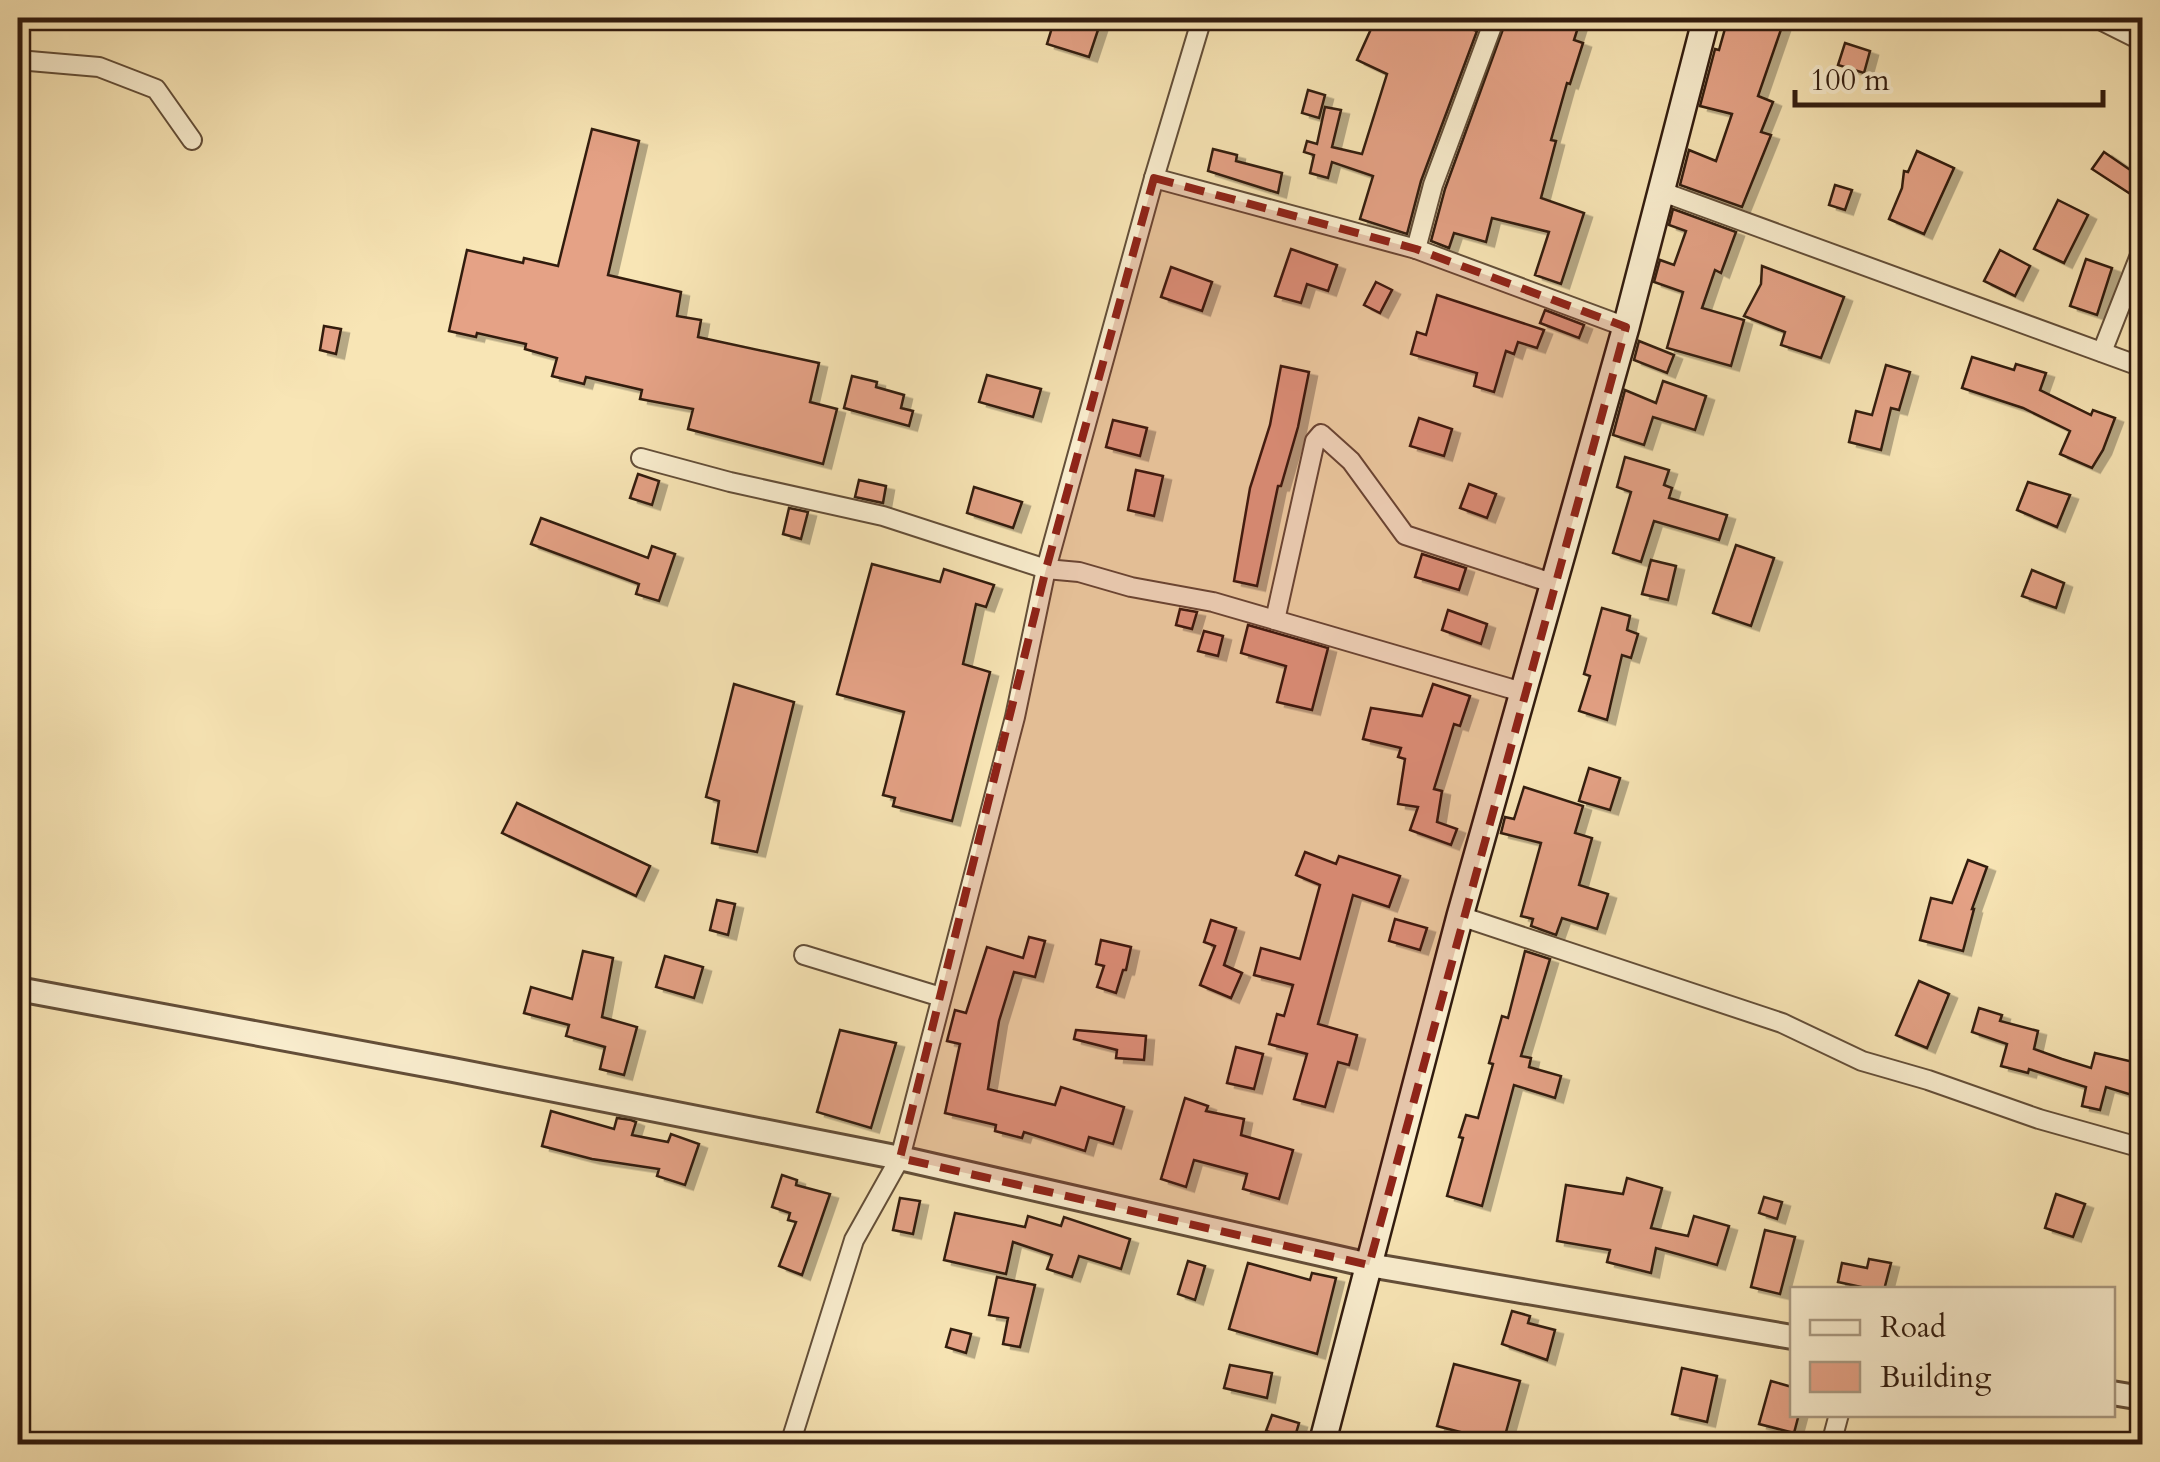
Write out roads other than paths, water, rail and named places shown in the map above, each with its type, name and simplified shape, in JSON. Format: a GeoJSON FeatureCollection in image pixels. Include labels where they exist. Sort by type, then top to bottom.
{"type":"FeatureCollection","features":[{"type":"Feature","properties":{"kind":"main road"},"geometry":{"type":"LineString","coordinates":[[1322,1444],[1460,916],[1626,327],[1706,18]]}},
{"type":"Feature","properties":{"kind":"street"},"geometry":{"type":"LineString","coordinates":[[790,1444],[854,1240],[900,1158],[1015,717],[1046,569],[1202,18]]}},
{"type":"Feature","properties":{"kind":"street"},"geometry":{"type":"LineString","coordinates":[[1416,249],[1433,185],[1495,18]]}},
{"type":"Feature","properties":{"kind":"street"},"geometry":{"type":"LineString","coordinates":[[2096,18],[2142,41]]}},
{"type":"Feature","properties":{"kind":"street"},"geometry":{"type":"LineString","coordinates":[[18,60],[99,67],[156,89],[192,140]]}},
{"type":"Feature","properties":{"kind":"street"},"geometry":{"type":"LineString","coordinates":[[1154,178],[1416,249],[1626,327]]}},
{"type":"Feature","properties":{"kind":"street"},"geometry":{"type":"LineString","coordinates":[[1660,192],[2142,366]]}},
{"type":"Feature","properties":{"kind":"street"},"geometry":{"type":"LineString","coordinates":[[2102,352],[2142,250]]}},
{"type":"Feature","properties":{"kind":"street"},"geometry":{"type":"LineString","coordinates":[[1275,620],[1315,440],[1321,434],[1352,461],[1405,535],[1552,583]]}},
{"type":"Feature","properties":{"kind":"street"},"geometry":{"type":"LineString","coordinates":[[641,458],[883,516],[1046,569],[1078,572],[1212,602],[1522,692]]}},
{"type":"Feature","properties":{"kind":"street"},"geometry":{"type":"LineString","coordinates":[[1460,916],[1782,1023],[1862,1062],[2142,1148]]}},
{"type":"Feature","properties":{"kind":"street"},"geometry":{"type":"LineString","coordinates":[[804,954],[941,997]]}},
{"type":"Feature","properties":{"kind":"street"},"geometry":{"type":"LineString","coordinates":[[18,990],[900,1158],[1369,1264],[1790,1337]]}},
{"type":"Feature","properties":{"kind":"street"},"geometry":{"type":"LineString","coordinates":[[2115,1394],[2142,1398]]}},
{"type":"Feature","properties":{"kind":"street"},"geometry":{"type":"LineString","coordinates":[[1831,1444],[1838,1417]]}}]}
